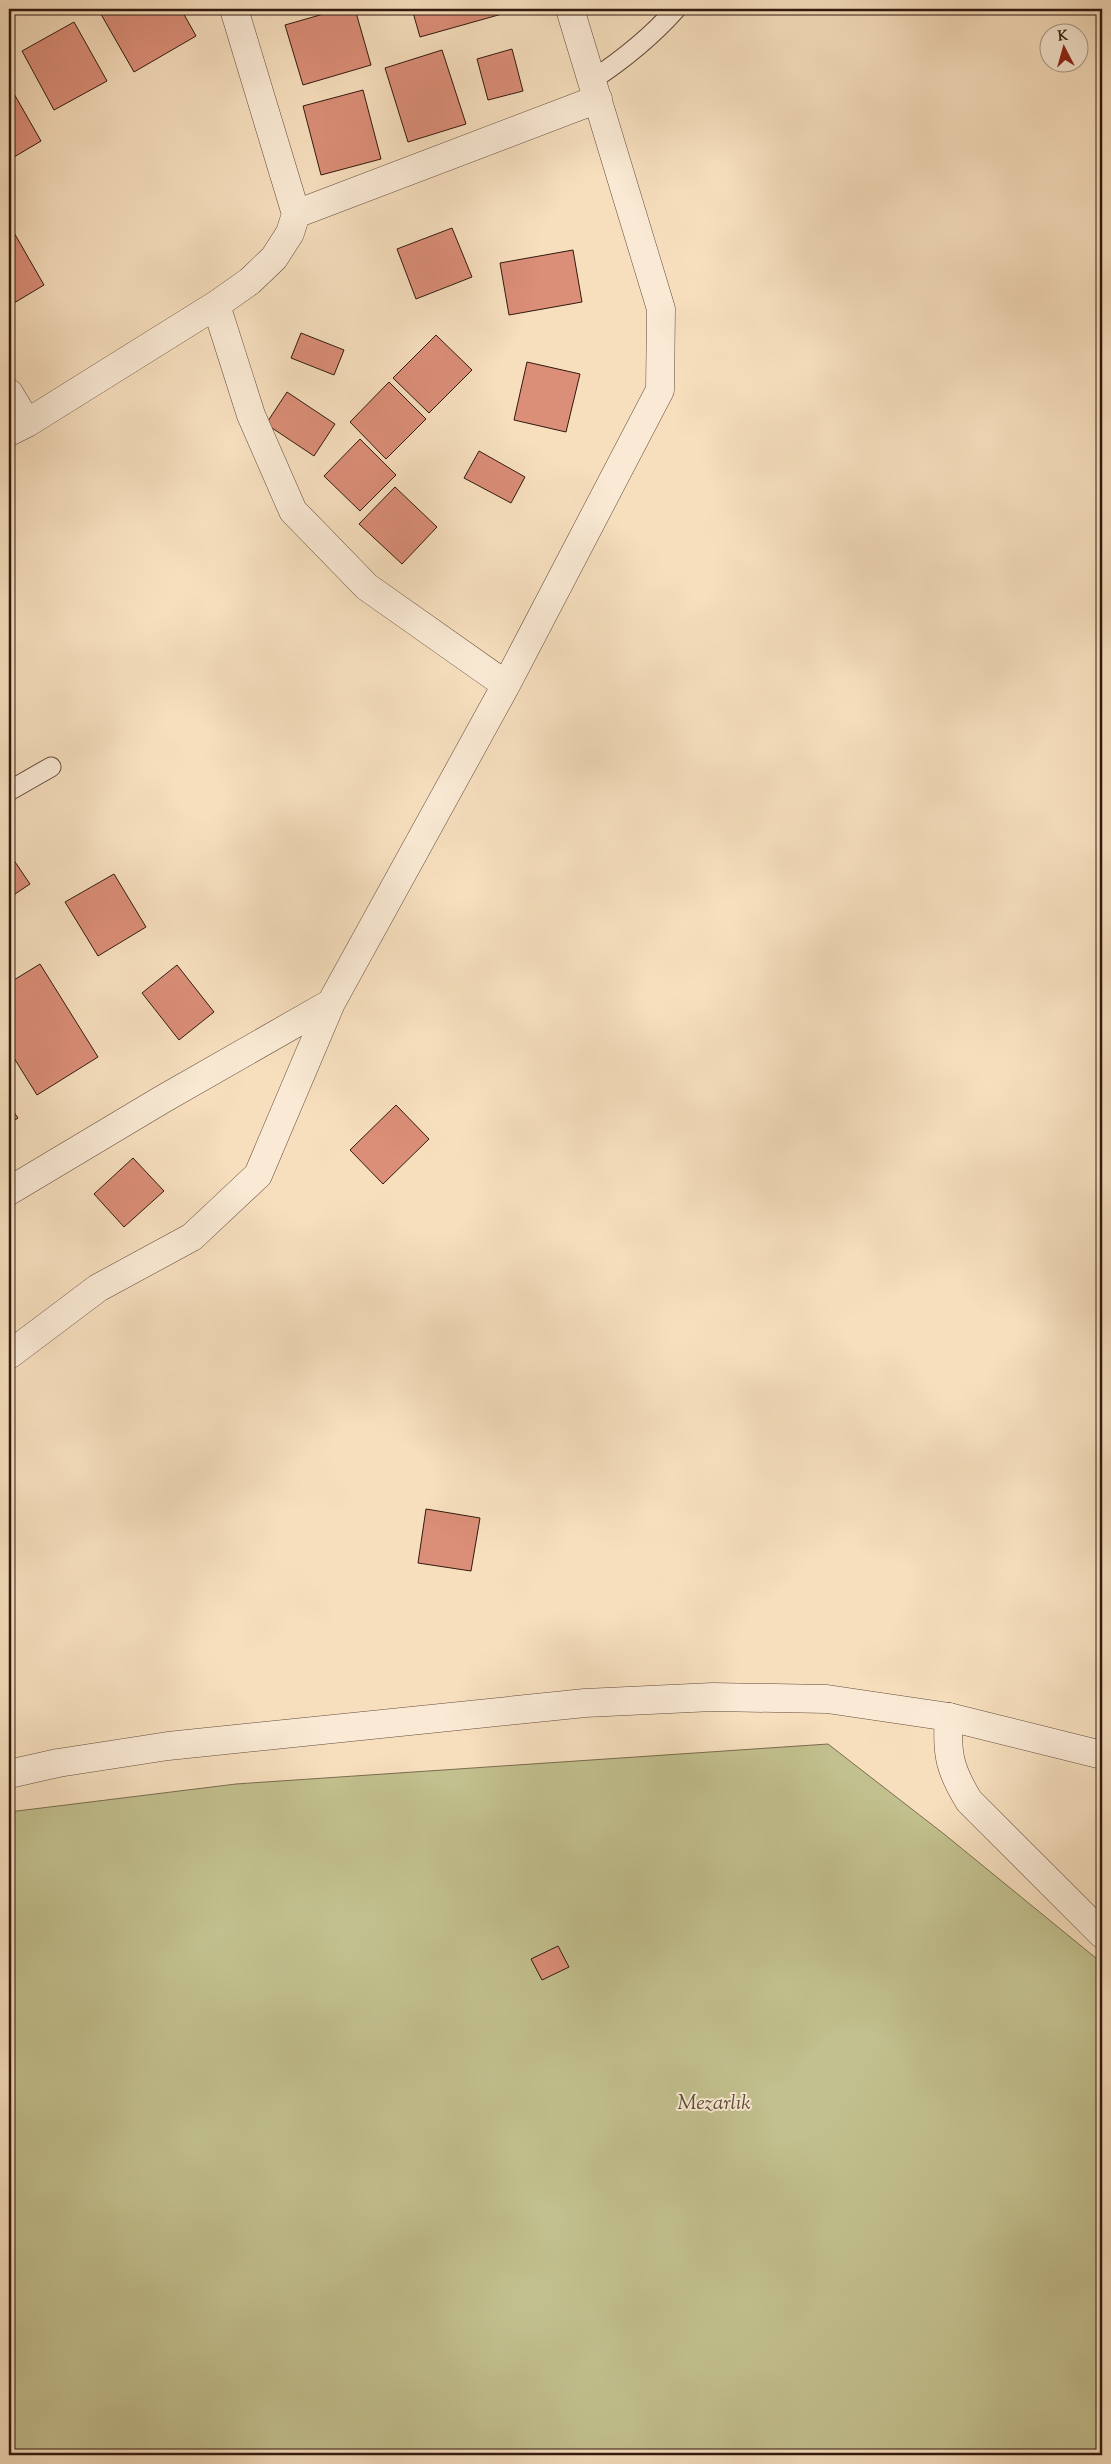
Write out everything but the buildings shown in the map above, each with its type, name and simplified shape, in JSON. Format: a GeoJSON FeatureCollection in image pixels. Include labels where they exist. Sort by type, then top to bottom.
{"type":"FeatureCollection","features":[{"type":"Feature","properties":{"kind":"street"},"geometry":{"type":"LineString","coordinates":[[9,393],[18,427],[216,305],[250,281],[274,258],[290,233],[296,214],[234,9]]}},
{"type":"Feature","properties":{"kind":"street"},"geometry":{"type":"LineString","coordinates":[[9,1355],[98,1288],[192,1237],[258,1175],[331,1003],[506,685],[660,390],[661,309],[570,9]]}},
{"type":"Feature","properties":{"kind":"street"},"geometry":{"type":"LineString","coordinates":[[296,214],[595,89]]}},
{"type":"Feature","properties":{"kind":"street"},"geometry":{"type":"LineString","coordinates":[[216,305],[251,416],[293,512],[367,587],[506,685]]}},
{"type":"Feature","properties":{"kind":"street"},"geometry":{"type":"LineString","coordinates":[[9,1191],[162,1099],[331,1003]]}},
{"type":"Feature","properties":{"kind":"street"},"geometry":{"type":"LineString","coordinates":[[9,1774],[58,1763],[168,1746],[585,1703],[713,1697],[827,1699],[949,1717],[1102,1755]]}},
{"type":"Feature","properties":{"kind":"street"},"geometry":{"type":"LineString","coordinates":[[949,1717],[947,1740],[954,1776],[969,1802],[1102,1934]]}},
{"type":"Feature","properties":{"kind":"lane"},"geometry":{"type":"LineString","coordinates":[[595,89],[625,58],[655,32],[676,9]]}},
{"type":"Feature","properties":{"kind":"lane"},"geometry":{"type":"LineString","coordinates":[[9,791],[51,767]]}},
{"type":"Feature","properties":{"kind":"green space","name":"Mezarlık"},"geometry":{"type":"Polygon","coordinates":[[[828,1744],[944,1834],[1102,1963],[1102,2455],[9,2455],[9,1812],[236,1784],[828,1744]]]}}]}
